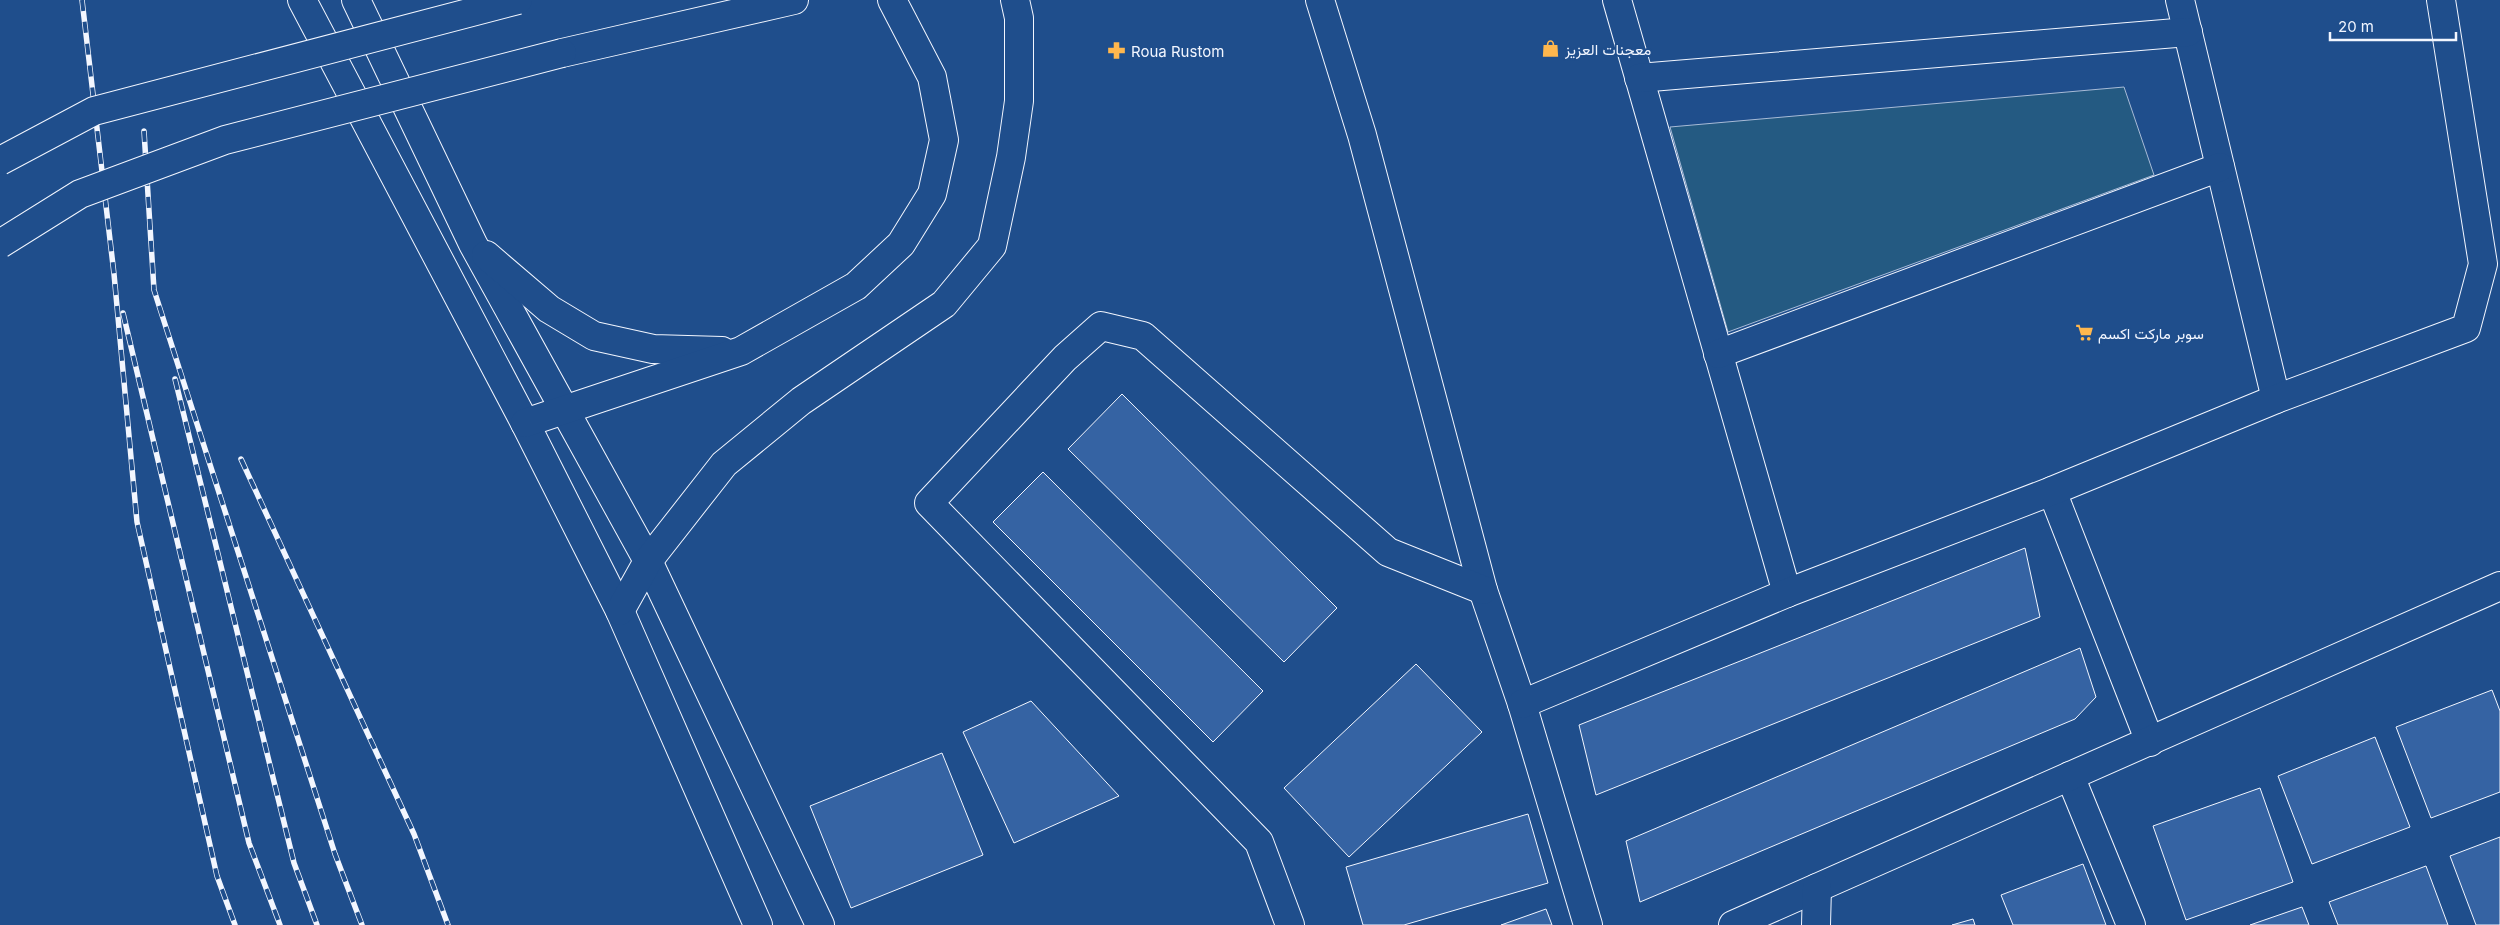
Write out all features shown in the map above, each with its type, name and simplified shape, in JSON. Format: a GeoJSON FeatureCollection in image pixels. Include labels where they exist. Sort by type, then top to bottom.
{"type":"FeatureCollection","features":[{"type":"Feature","properties":{"kind":"street"},"geometry":{"type":"LineString","coordinates":[[302,0],[525,423],[620,611],[758,925]]}},
{"type":"Feature","properties":{"kind":"street"},"geometry":{"type":"LineString","coordinates":[[356,0],[473,244],[648,561],[820,925]]}},
{"type":"Feature","properties":{"kind":"street"},"geometry":{"type":"LineString","coordinates":[[0,161],[94,111],[518,0]]}},
{"type":"Feature","properties":{"kind":"street"},"geometry":{"type":"LineString","coordinates":[[0,244],[80,194],[225,140],[562,53],[794,0]]}},
{"type":"Feature","properties":{"kind":"street"},"geometry":{"type":"LineString","coordinates":[[525,423],[741,351],[856,286],[901,244],[932,194],[944,140],[932,77],[892,0]]}},
{"type":"Feature","properties":{"kind":"street"},"geometry":{"type":"LineString","coordinates":[[620,611],[648,561],[724,464],[801,401],[944,304],[992,246],[1011,157],[1018,101],[1018,18],[1015,0]]}},
{"type":"Feature","properties":{"kind":"street"},"geometry":{"type":"LineString","coordinates":[[1320,0],[1364,145],[1483,590],[1522,704],[1588,925]]}},
{"type":"Feature","properties":{"kind":"street"},"geometry":{"type":"LineString","coordinates":[[1617,0],[1787,593]]}},
{"type":"Feature","properties":{"kind":"street"},"geometry":{"type":"LineString","coordinates":[[2180,0],[2276,399]]}},
{"type":"Feature","properties":{"kind":"street"},"geometry":{"type":"LineString","coordinates":[[1522,704],[1787,593],[2052,491],[2276,399],[2466,328],[2483,264],[2441,0]]}},
{"type":"Feature","properties":{"kind":"street"},"geometry":{"type":"LineString","coordinates":[[1639,78],[2188,32]]}},
{"type":"Feature","properties":{"kind":"street"},"geometry":{"type":"LineString","coordinates":[[1718,354],[2220,167]]}},
{"type":"Feature","properties":{"kind":"street"},"geometry":{"type":"LineString","coordinates":[[473,244],[549,309],[594,336],[653,350],[741,351]]}},
{"type":"Feature","properties":{"kind":"street"},"geometry":{"type":"LineString","coordinates":[[1290,925],[1259,842],[929,503],[1065,358],[1101,326],[1143,336],[1388,552],[1483,590]]}},
{"type":"Feature","properties":{"kind":"street"},"geometry":{"type":"LineString","coordinates":[[2052,491],[2150,742]]}},
{"type":"Feature","properties":{"kind":"street"},"geometry":{"type":"LineString","coordinates":[[1733,925],[2500,586]]}},
{"type":"Feature","properties":{"kind":"street"},"geometry":{"type":"LineString","coordinates":[[2070,776],[2131,925]]}},
{"type":"Feature","properties":{"kind":"street"},"geometry":{"type":"LineString","coordinates":[[1816,925],[1817,888]]}},
{"type":"Feature","properties":{"kind":"shaded area"},"geometry":{"type":"Polygon","coordinates":[[[2124,87],[2154,175],[1728,332],[1670,127],[2124,87]]]}},
{"type":"Feature","properties":{"kind":"building"},"geometry":{"type":"Polygon","coordinates":[[[1122,394],[1337,608],[1284,662],[1068,449],[1122,394]]]}},
{"type":"Feature","properties":{"kind":"building"},"geometry":{"type":"Polygon","coordinates":[[[1043,472],[1263,691],[1213,742],[993,522],[1043,472]]]}},
{"type":"Feature","properties":{"kind":"building"},"geometry":{"type":"Polygon","coordinates":[[[2025,548],[2040,617],[1596,795],[1579,725],[2025,548]]]}},
{"type":"Feature","properties":{"kind":"building"},"geometry":{"type":"Polygon","coordinates":[[[2080,648],[2096,697],[2075,719],[1640,902],[1626,841],[2080,648]]]}},
{"type":"Feature","properties":{"kind":"building"},"geometry":{"type":"Polygon","coordinates":[[[1416,664],[1482,732],[1349,857],[1284,788],[1416,664]]]}},
{"type":"Feature","properties":{"kind":"building"},"geometry":{"type":"Polygon","coordinates":[[[2492,690],[2500,711],[2500,792],[2431,818],[2396,727],[2492,690]]]}},
{"type":"Feature","properties":{"kind":"building"},"geometry":{"type":"Polygon","coordinates":[[[1031,701],[1119,796],[1014,843],[963,732],[1031,701]]]}},
{"type":"Feature","properties":{"kind":"building"},"geometry":{"type":"Polygon","coordinates":[[[2375,737],[2410,827],[2312,864],[2278,776],[2375,737]]]}},
{"type":"Feature","properties":{"kind":"building"},"geometry":{"type":"Polygon","coordinates":[[[942,753],[983,855],[851,908],[810,806],[942,753]]]}},
{"type":"Feature","properties":{"kind":"building"},"geometry":{"type":"Polygon","coordinates":[[[2260,788],[2293,882],[2186,920],[2153,826],[2260,788]]]}},
{"type":"Feature","properties":{"kind":"building"},"geometry":{"type":"Polygon","coordinates":[[[1528,814],[1548,883],[1404,925],[1363,925],[1346,867],[1528,814]]]}},
{"type":"Feature","properties":{"kind":"building"},"geometry":{"type":"Polygon","coordinates":[[[2500,837],[2500,925],[2476,925],[2450,856],[2500,837]]]}},
{"type":"Feature","properties":{"kind":"building"},"geometry":{"type":"Polygon","coordinates":[[[2083,864],[2106,925],[2013,925],[2001,895],[2083,864]]]}},
{"type":"Feature","properties":{"kind":"building"},"geometry":{"type":"Polygon","coordinates":[[[2426,866],[2448,925],[2338,925],[2329,902],[2426,866]]]}},
{"type":"Feature","properties":{"kind":"building"},"geometry":{"type":"Polygon","coordinates":[[[2302,907],[2309,925],[2250,925],[2302,907]]]}},
{"type":"Feature","properties":{"kind":"building"},"geometry":{"type":"Polygon","coordinates":[[[1546,909],[1552,925],[1501,925],[1546,909]]]}},
{"type":"Feature","properties":{"kind":"building"},"geometry":{"type":"Polygon","coordinates":[[[1973,919],[1975,925],[1952,925],[1973,919]]]}},
{"type":"Feature","properties":{"kind":"railway"},"geometry":{"type":"LineString","coordinates":[[82,0],[114,274],[137,522],[217,876],[235,925]]}},
{"type":"Feature","properties":{"kind":"railway"},"geometry":{"type":"LineString","coordinates":[[144,131],[154,290],[335,854],[362,925]]}},
{"type":"Feature","properties":{"kind":"railway"},"geometry":{"type":"LineString","coordinates":[[123,313],[249,843],[280,925]]}},
{"type":"Feature","properties":{"kind":"railway"},"geometry":{"type":"LineString","coordinates":[[175,379],[294,863],[317,925]]}},
{"type":"Feature","properties":{"kind":"railway"},"geometry":{"type":"LineString","coordinates":[[241,459],[414,834],[448,925]]}},
{"type":"Feature","properties":{"kind":"place","name":"معجنات العزيز"},"geometry":{"type":"Point","coordinates":[1551,49]}},
{"type":"Feature","properties":{"kind":"place","name":"Roua Rustom"},"geometry":{"type":"Point","coordinates":[1117,51]}},
{"type":"Feature","properties":{"kind":"place","name":"سوبر ماركت اكسم"},"geometry":{"type":"Point","coordinates":[2084,333]}}]}
